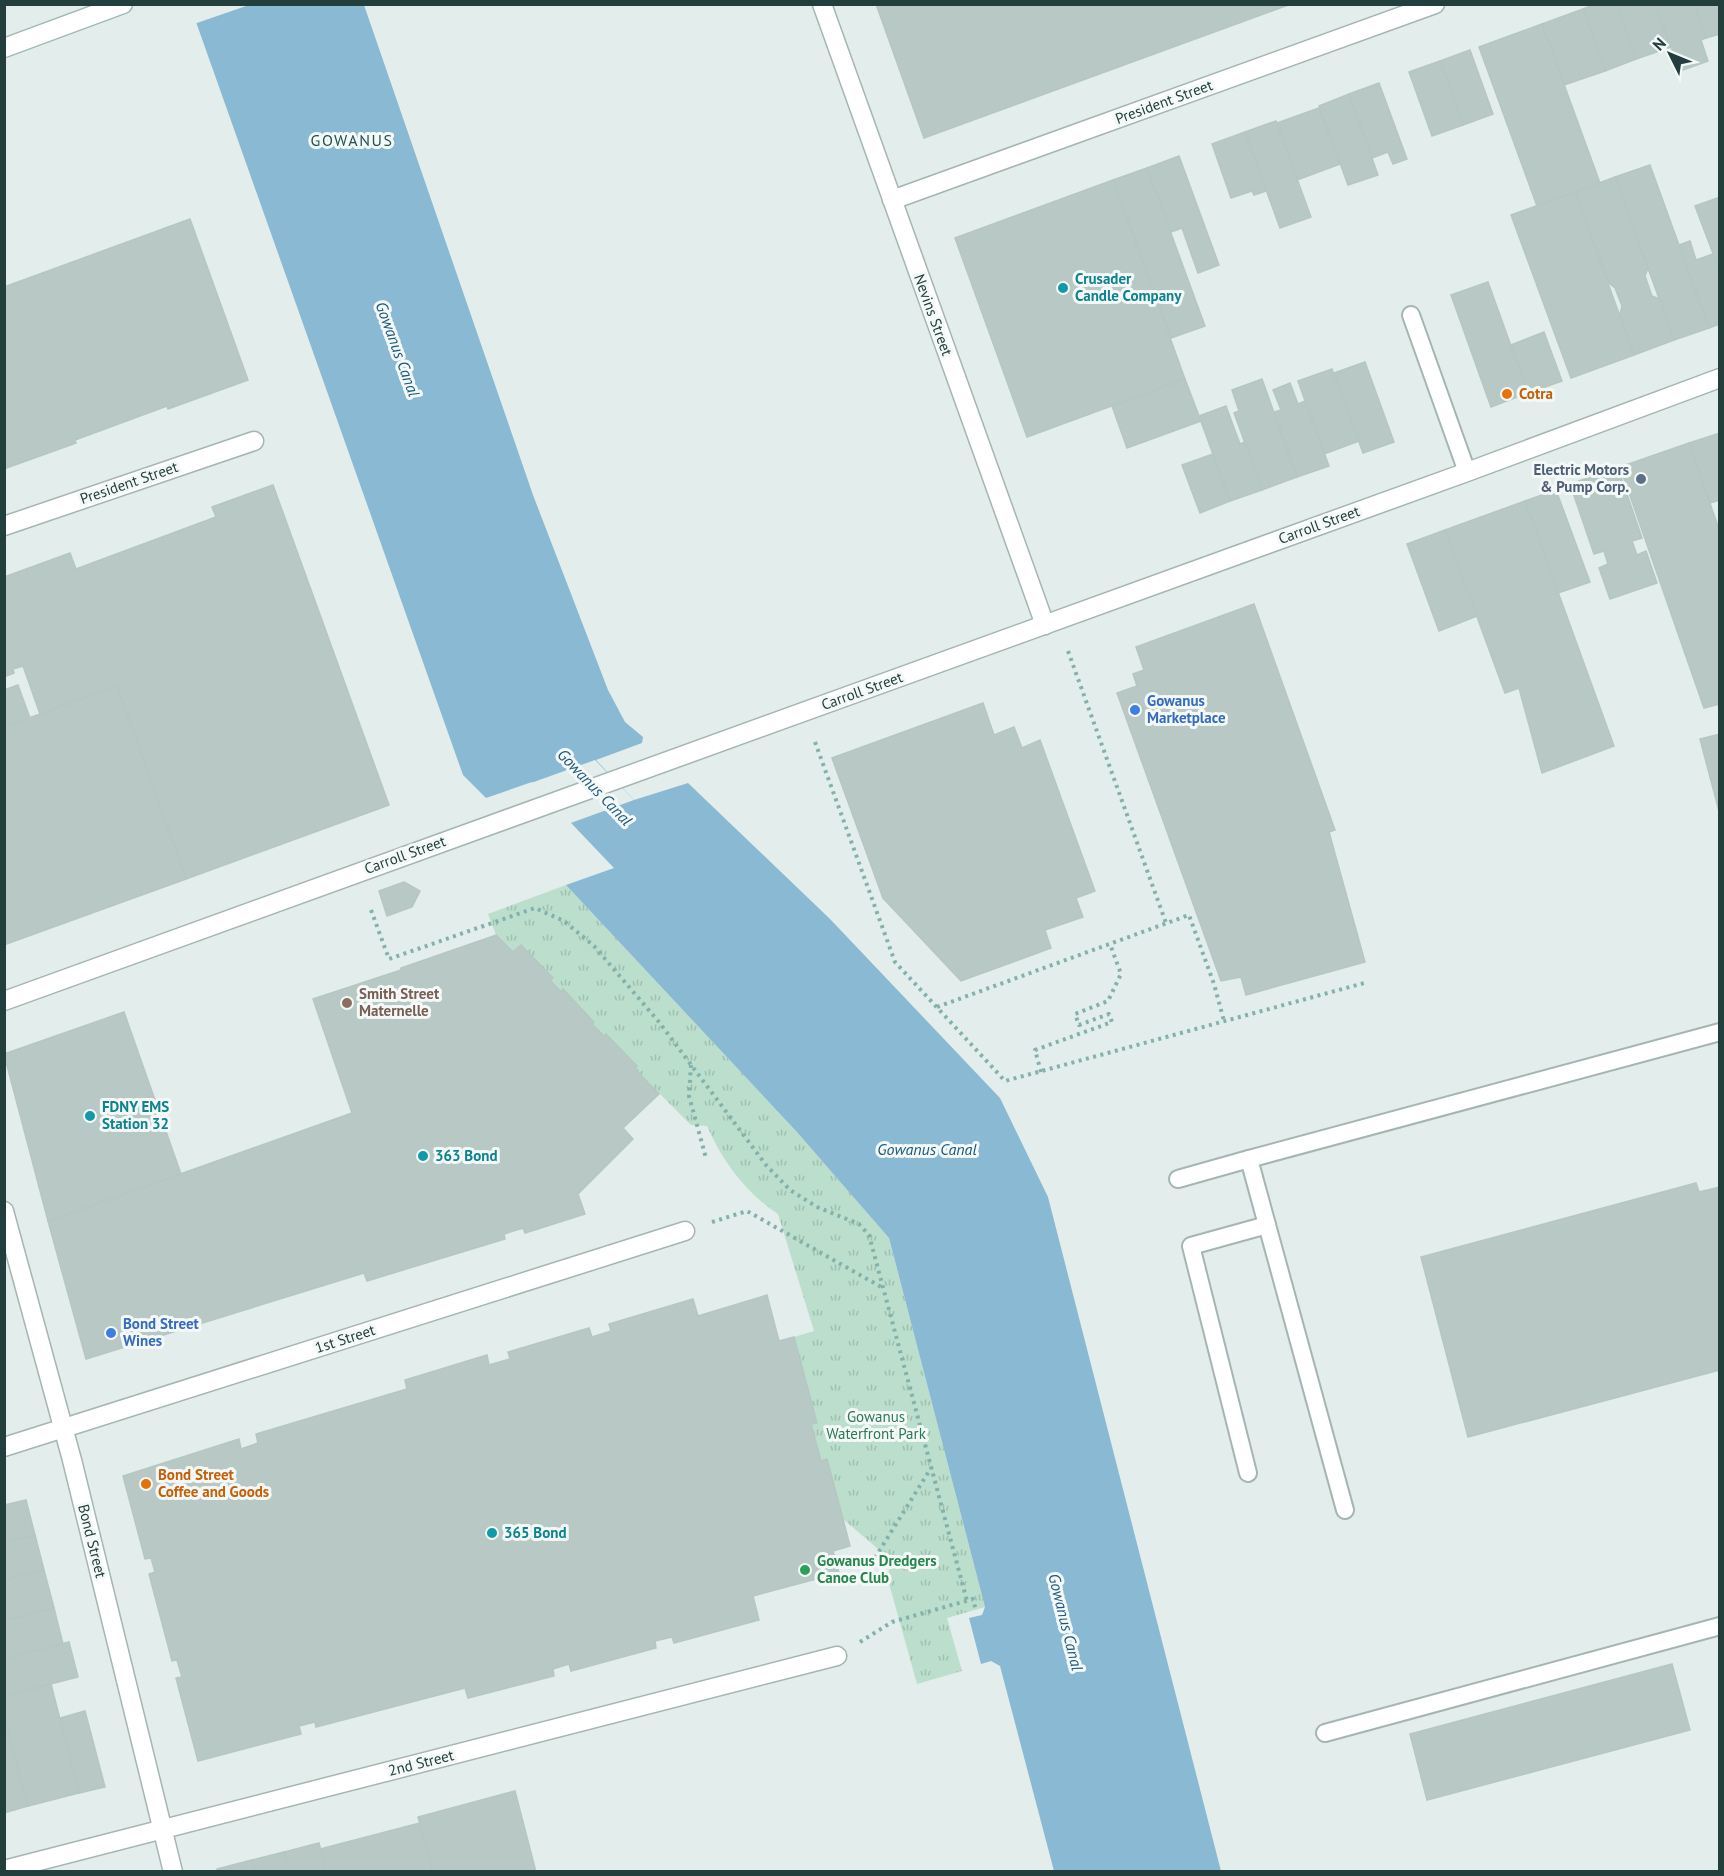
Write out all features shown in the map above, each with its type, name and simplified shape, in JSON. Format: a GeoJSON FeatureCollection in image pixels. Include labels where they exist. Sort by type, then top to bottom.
{"type":"FeatureCollection","features":[{"type":"Feature","properties":{"kind":"street"},"geometry":{"type":"LineString","coordinates":[[4,48],[123,4]]}},
{"type":"Feature","properties":{"kind":"street","name":"Nevins Street"},"geometry":{"type":"LineString","coordinates":[[822,4],[1045,625]]}},
{"type":"Feature","properties":{"kind":"street","name":"President Street"},"geometry":{"type":"LineString","coordinates":[[892,200],[1435,4]]}},
{"type":"Feature","properties":{"kind":"street","name":"Carroll Street"},"geometry":{"type":"LineString","coordinates":[[4,1001],[1467,472],[1719,378]]}},
{"type":"Feature","properties":{"kind":"street","name":"President Street"},"geometry":{"type":"LineString","coordinates":[[4,526],[254,441]]}},
{"type":"Feature","properties":{"kind":"street","name":"Bond Street"},"geometry":{"type":"LineString","coordinates":[[4,1211],[64,1428],[173,1872]]}},
{"type":"Feature","properties":{"kind":"street","name":"1st Street"},"geometry":{"type":"LineString","coordinates":[[4,1447],[685,1231]]}},
{"type":"Feature","properties":{"kind":"street","name":"2nd Street"},"geometry":{"type":"LineString","coordinates":[[4,1870],[837,1656]]}},
{"type":"Feature","properties":{"kind":"lane"},"geometry":{"type":"LineString","coordinates":[[1411,315],[1467,472]]}},
{"type":"Feature","properties":{"kind":"lane"},"geometry":{"type":"LineString","coordinates":[[1178,1179],[1719,1032]]}},
{"type":"Feature","properties":{"kind":"lane"},"geometry":{"type":"LineString","coordinates":[[1249,1160],[1345,1510]]}},
{"type":"Feature","properties":{"kind":"lane"},"geometry":{"type":"LineString","coordinates":[[1248,1473],[1191,1246],[1267,1225]]}},
{"type":"Feature","properties":{"kind":"lane"},"geometry":{"type":"LineString","coordinates":[[1325,1733],[1719,1626]]}},
{"type":"Feature","properties":{"kind":"path"},"geometry":{"type":"LineString","coordinates":[[1068,651],[1166,924]]}},
{"type":"Feature","properties":{"kind":"path"},"geometry":{"type":"LineString","coordinates":[[815,742],[895,962],[1005,1081],[1368,982]]}},
{"type":"Feature","properties":{"kind":"path"},"geometry":{"type":"LineString","coordinates":[[371,910],[389,959],[535,908],[564,921],[594,946],[659,1022],[766,1165],[790,1190],[817,1207],[858,1224],[870,1234],[967,1601]]}},
{"type":"Feature","properties":{"kind":"path"},"geometry":{"type":"LineString","coordinates":[[937,1008],[1189,915],[1214,984],[1224,1021]]}},
{"type":"Feature","properties":{"kind":"path"},"geometry":{"type":"LineString","coordinates":[[1041,1072],[1035,1050],[1112,1022],[1108,1014],[1079,1025],[1075,1014],[1108,1001],[1121,974],[1110,944]]}},
{"type":"Feature","properties":{"kind":"path"},"geometry":{"type":"LineString","coordinates":[[691,1065],[689,1096],[706,1158]]}},
{"type":"Feature","properties":{"kind":"path"},"geometry":{"type":"LineString","coordinates":[[685,1231],[747,1210],[884,1288]]}},
{"type":"Feature","properties":{"kind":"path"},"geometry":{"type":"LineString","coordinates":[[864,1577],[932,1468]]}},
{"type":"Feature","properties":{"kind":"path"},"geometry":{"type":"LineString","coordinates":[[837,1656],[892,1622],[973,1599],[976,1611]]}},
{"type":"Feature","properties":{"kind":"green space","name":"Gowanus Waterfront Park"},"geometry":{"type":"Polygon","coordinates":[[[566,885],[796,1131],[889,1238],[985,1607],[947,1618],[962,1671],[917,1684],[890,1587],[888,1575],[891,1560],[843,1519],[826,1459],[821,1461],[811,1424],[817,1422],[794,1337],[814,1331],[778,1214],[755,1196],[736,1175],[720,1152],[707,1126],[691,1125],[635,1069],[637,1066],[606,1034],[604,1036],[592,1024],[594,1021],[563,989],[561,992],[550,980],[552,978],[521,945],[513,952],[496,935],[488,914],[566,885]]]}},
{"type":"Feature","properties":{"kind":"water","name":"Gowanus Canal"},"geometry":{"type":"Polygon","coordinates":[[[190,5],[364,5],[533,495],[608,690],[625,722],[643,737],[642,743],[596,760],[634,800],[688,783],[830,919],[1000,1098],[1048,1197],[1221,1871],[1054,1871],[1000,1666],[991,1661],[981,1664],[969,1618],[982,1615],[985,1607],[889,1238],[796,1131],[566,885],[614,868],[532,782],[486,798],[463,775],[190,5]]]}},
{"type":"Feature","properties":{"kind":"pier"},"geometry":{"type":"Polygon","coordinates":[[[187,4],[249,4],[249,5],[194,24],[187,4]]]}},
{"type":"Feature","properties":{"kind":"pier"},"geometry":{"type":"Polygon","coordinates":[[[595,760],[634,800],[568,824],[531,785],[484,800],[595,760]]]}},
{"type":"Feature","properties":{"kind":"building"},"geometry":{"type":"Polygon","coordinates":[[[876,4],[1291,4],[924,138],[876,4]]]}},
{"type":"Feature","properties":{"kind":"building"},"geometry":{"type":"Polygon","coordinates":[[[1595,4],[1617,4],[1636,59],[1605,71],[1583,9],[1595,4]]]}},
{"type":"Feature","properties":{"kind":"building"},"geometry":{"type":"Polygon","coordinates":[[[1617,4],[1655,4],[1671,47],[1636,59],[1617,4]]]}},
{"type":"Feature","properties":{"kind":"building"},"geometry":{"type":"Polygon","coordinates":[[[1655,4],[1694,4],[1706,38],[1701,40],[1708,61],[1680,71],[1655,4]]]}},
{"type":"Feature","properties":{"kind":"building"},"geometry":{"type":"Polygon","coordinates":[[[1694,4],[1720,4],[1720,34],[1706,38],[1694,4]]]}},
{"type":"Feature","properties":{"kind":"building"},"geometry":{"type":"Polygon","coordinates":[[[1583,9],[1605,71],[1564,85],[1542,24],[1583,9]]]}},
{"type":"Feature","properties":{"kind":"building"},"geometry":{"type":"Polygon","coordinates":[[[1542,24],[1600,183],[1537,206],[1479,47],[1542,24]]]}},
{"type":"Feature","properties":{"kind":"building"},"geometry":{"type":"Polygon","coordinates":[[[1470,50],[1493,114],[1463,125],[1440,61],[1470,50]]]}},
{"type":"Feature","properties":{"kind":"building"},"geometry":{"type":"Polygon","coordinates":[[[1440,61],[1463,125],[1432,136],[1409,72],[1440,61]]]}},
{"type":"Feature","properties":{"kind":"building"},"geometry":{"type":"Polygon","coordinates":[[[1379,83],[1407,159],[1393,164],[1388,152],[1372,158],[1349,94],[1379,83]]]}},
{"type":"Feature","properties":{"kind":"building"},"geometry":{"type":"Polygon","coordinates":[[[1349,94],[1378,175],[1348,185],[1319,106],[1349,94]]]}},
{"type":"Feature","properties":{"kind":"building"},"geometry":{"type":"Polygon","coordinates":[[[1319,108],[1340,164],[1297,180],[1277,123],[1319,108]]]}},
{"type":"Feature","properties":{"kind":"building"},"geometry":{"type":"Polygon","coordinates":[[[1276,121],[1311,217],[1280,228],[1245,132],[1276,121]]]}},
{"type":"Feature","properties":{"kind":"building"},"geometry":{"type":"Polygon","coordinates":[[[1245,132],[1266,191],[1254,195],[1252,191],[1231,198],[1212,144],[1245,132]]]}},
{"type":"Feature","properties":{"kind":"building"},"geometry":{"type":"Polygon","coordinates":[[[1179,156],[1219,265],[1198,273],[1182,228],[1171,232],[1147,168],[1179,156]]]}},
{"type":"Feature","properties":{"kind":"building"},"geometry":{"type":"Polygon","coordinates":[[[1650,165],[1709,328],[1674,340],[1615,177],[1650,165]]]}},
{"type":"Feature","properties":{"kind":"building"},"geometry":{"type":"Polygon","coordinates":[[[1147,168],[1205,326],[1171,338],[1113,180],[1147,168]]]}},
{"type":"Feature","properties":{"kind":"building"},"geometry":{"type":"Polygon","coordinates":[[[1615,177],[1648,268],[1645,276],[1652,296],[1660,299],[1674,340],[1634,355],[1620,314],[1622,306],[1615,288],[1609,283],[1575,192],[1615,177]]]}},
{"type":"Feature","properties":{"kind":"building","name":"Crusader Candle Company"},"geometry":{"type":"Polygon","coordinates":[[[1113,180],[1185,379],[1027,437],[955,238],[1113,180]]]}},
{"type":"Feature","properties":{"kind":"building"},"geometry":{"type":"Polygon","coordinates":[[[1575,192],[1634,355],[1571,378],[1511,215],[1575,192]]]}},
{"type":"Feature","properties":{"kind":"building"},"geometry":{"type":"Polygon","coordinates":[[[1720,197],[1720,272],[1695,206],[1720,197]]]}},
{"type":"Feature","properties":{"kind":"building"},"geometry":{"type":"Polygon","coordinates":[[[190,219],[248,380],[168,409],[167,406],[4,469],[4,287],[190,219]]]}},
{"type":"Feature","properties":{"kind":"building"},"geometry":{"type":"Polygon","coordinates":[[[1690,241],[1696,260],[1713,254],[1720,272],[1720,324],[1709,328],[1679,245],[1690,241]]]}},
{"type":"Feature","properties":{"kind":"building"},"geometry":{"type":"Polygon","coordinates":[[[1488,282],[1528,393],[1491,407],[1451,295],[1488,282]]]}},
{"type":"Feature","properties":{"kind":"building"},"geometry":{"type":"Polygon","coordinates":[[[1544,332],[1562,381],[1528,393],[1511,345],[1544,332]]]}},
{"type":"Feature","properties":{"kind":"building"},"geometry":{"type":"Polygon","coordinates":[[[1365,362],[1394,442],[1363,453],[1334,373],[1365,362]]]}},
{"type":"Feature","properties":{"kind":"building"},"geometry":{"type":"Polygon","coordinates":[[[1332,369],[1359,441],[1324,454],[1298,381],[1332,369]]]}},
{"type":"Feature","properties":{"kind":"building"},"geometry":{"type":"Polygon","coordinates":[[[1185,379],[1201,421],[1127,448],[1112,406],[1185,379]]]}},
{"type":"Feature","properties":{"kind":"building"},"geometry":{"type":"Polygon","coordinates":[[[1262,379],[1297,477],[1262,490],[1234,413],[1239,411],[1232,390],[1262,379]]]}},
{"type":"Feature","properties":{"kind":"building"},"geometry":{"type":"Polygon","coordinates":[[[1290,383],[1298,404],[1305,401],[1329,466],[1297,477],[1274,412],[1281,410],[1273,390],[1290,383]]]}},
{"type":"Feature","properties":{"kind":"building"},"geometry":{"type":"Polygon","coordinates":[[[1226,406],[1240,444],[1245,442],[1262,490],[1230,501],[1199,416],[1226,406]]]}},
{"type":"Feature","properties":{"kind":"building"},"geometry":{"type":"Polygon","coordinates":[[[1720,433],[1720,500],[1710,503],[1689,443],[1720,433]]]}},
{"type":"Feature","properties":{"kind":"building"},"geometry":{"type":"Polygon","coordinates":[[[1689,443],[1720,532],[1720,704],[1704,708],[1620,467],[1689,443]]]}},
{"type":"Feature","properties":{"kind":"building"},"geometry":{"type":"Polygon","coordinates":[[[1213,454],[1230,501],[1200,513],[1182,465],[1213,454]]]}},
{"type":"Feature","properties":{"kind":"building"},"geometry":{"type":"Polygon","coordinates":[[[1618,468],[1642,538],[1632,541],[1637,555],[1646,551],[1657,583],[1610,599],[1599,568],[1608,564],[1604,551],[1594,554],[1570,484],[1618,468]]]}},
{"type":"Feature","properties":{"kind":"building"},"geometry":{"type":"Polygon","coordinates":[[[273,485],[389,805],[186,879],[117,686],[40,714],[23,666],[13,669],[14,673],[4,677],[4,577],[70,553],[76,569],[216,517],[212,507],[273,485]]]}},
{"type":"Feature","properties":{"kind":"building"},"geometry":{"type":"Polygon","coordinates":[[[1556,490],[1590,582],[1558,593],[1525,501],[1556,490]]]}},
{"type":"Feature","properties":{"kind":"building"},"geometry":{"type":"Polygon","coordinates":[[[1525,501],[1614,746],[1542,773],[1519,688],[1505,693],[1445,530],[1525,501]]]}},
{"type":"Feature","properties":{"kind":"building"},"geometry":{"type":"Polygon","coordinates":[[[1445,530],[1477,616],[1439,631],[1407,544],[1445,530]]]}},
{"type":"Feature","properties":{"kind":"building"},"geometry":{"type":"Polygon","coordinates":[[[1254,604],[1335,830],[1329,832],[1365,962],[1246,995],[1241,977],[1221,981],[1117,693],[1137,686],[1133,674],[1144,670],[1136,647],[1254,604]]]}},
{"type":"Feature","properties":{"kind":"building"},"geometry":{"type":"Polygon","coordinates":[[[18,685],[30,718],[4,727],[4,690],[18,685]]]}},
{"type":"Feature","properties":{"kind":"building"},"geometry":{"type":"Polygon","coordinates":[[[117,686],[186,879],[4,945],[4,727],[117,686]]]}},
{"type":"Feature","properties":{"kind":"building"},"geometry":{"type":"Polygon","coordinates":[[[983,703],[994,735],[1014,727],[1022,748],[1040,740],[1095,891],[1076,898],[1083,917],[1045,930],[1051,948],[961,981],[883,898],[832,758],[983,703]]]}},
{"type":"Feature","properties":{"kind":"building"},"geometry":{"type":"Polygon","coordinates":[[[1720,734],[1720,815],[1700,739],[1720,734]]]}},
{"type":"Feature","properties":{"kind":"building"},"geometry":{"type":"Polygon","coordinates":[[[404,882],[420,891],[412,907],[387,916],[379,891],[404,882]]]}},
{"type":"Feature","properties":{"kind":"building","name":"363 Bond"},"geometry":{"type":"Polygon","coordinates":[[[496,935],[513,952],[521,945],[553,978],[550,980],[561,992],[563,989],[594,1022],[592,1024],[604,1036],[606,1034],[637,1066],[635,1069],[659,1094],[623,1128],[633,1139],[578,1194],[585,1214],[525,1233],[523,1228],[504,1234],[505,1239],[367,1281],[364,1273],[86,1359],[48,1221],[352,1113],[313,999],[496,935]]]}},
{"type":"Feature","properties":{"kind":"building","name":"FDNY EMS Station 32"},"geometry":{"type":"Polygon","coordinates":[[[124,1012],[181,1174],[48,1221],[4,1054],[124,1012]]]}},
{"type":"Feature","properties":{"kind":"building"},"geometry":{"type":"Polygon","coordinates":[[[1696,1183],[1699,1192],[1720,1187],[1720,1370],[1468,1437],[1421,1257],[1696,1183]]]}},
{"type":"Feature","properties":{"kind":"building","name":"365 Bond"},"geometry":{"type":"Polygon","coordinates":[[[767,1295],[779,1341],[794,1337],[817,1423],[811,1424],[821,1461],[827,1459],[850,1546],[833,1551],[839,1573],[753,1596],[759,1620],[674,1643],[672,1637],[655,1641],[656,1648],[571,1671],[569,1664],[553,1669],[554,1676],[468,1698],[465,1688],[316,1727],[315,1722],[299,1726],[301,1734],[198,1761],[176,1678],[182,1677],[177,1660],[172,1661],[149,1574],[155,1572],[151,1558],[145,1559],[123,1476],[239,1439],[241,1449],[258,1443],[256,1434],[407,1389],[405,1380],[487,1355],[489,1365],[510,1359],[508,1352],[589,1328],[592,1337],[611,1331],[609,1324],[693,1299],[698,1316],[767,1295]]]}},
{"type":"Feature","properties":{"kind":"building"},"geometry":{"type":"Polygon","coordinates":[[[26,1500],[35,1535],[4,1543],[4,1505],[26,1500]]]}},
{"type":"Feature","properties":{"kind":"building"},"geometry":{"type":"Polygon","coordinates":[[[35,1535],[44,1570],[4,1580],[4,1543],[35,1535]]]}},
{"type":"Feature","properties":{"kind":"building"},"geometry":{"type":"Polygon","coordinates":[[[44,1570],[54,1608],[4,1621],[4,1580],[44,1570]]]}},
{"type":"Feature","properties":{"kind":"building"},"geometry":{"type":"Polygon","coordinates":[[[54,1608],[63,1644],[4,1659],[4,1621],[54,1608]]]}},
{"type":"Feature","properties":{"kind":"building"},"geometry":{"type":"Polygon","coordinates":[[[69,1642],[78,1677],[4,1696],[4,1659],[69,1642]]]}},
{"type":"Feature","properties":{"kind":"building"},"geometry":{"type":"Polygon","coordinates":[[[1672,1664],[1690,1730],[1427,1800],[1410,1734],[1672,1664]]]}},
{"type":"Feature","properties":{"kind":"building"},"geometry":{"type":"Polygon","coordinates":[[[51,1684],[79,1793],[28,1806],[4,1717],[4,1696],[51,1684]]]}},
{"type":"Feature","properties":{"kind":"building"},"geometry":{"type":"Polygon","coordinates":[[[85,1711],[105,1787],[79,1793],[60,1718],[85,1711]]]}},
{"type":"Feature","properties":{"kind":"building"},"geometry":{"type":"Polygon","coordinates":[[[4,1717],[28,1806],[4,1813],[4,1717]]]}},
{"type":"Feature","properties":{"kind":"building"},"geometry":{"type":"Polygon","coordinates":[[[515,1791],[536,1872],[433,1872],[418,1817],[515,1791]]]}},
{"type":"Feature","properties":{"kind":"building"},"geometry":{"type":"Polygon","coordinates":[[[420,1823],[433,1872],[326,1872],[320,1849],[420,1823]]]}},
{"type":"Feature","properties":{"kind":"building"},"geometry":{"type":"Polygon","coordinates":[[[319,1843],[326,1872],[289,1872],[284,1852],[319,1843]]]}},
{"type":"Feature","properties":{"kind":"building"},"geometry":{"type":"Polygon","coordinates":[[[284,1852],[289,1872],[255,1872],[252,1860],[284,1852]]]}},
{"type":"Feature","properties":{"kind":"building"},"geometry":{"type":"Polygon","coordinates":[[[252,1860],[255,1872],[218,1872],[217,1869],[252,1860]]]}},
{"type":"Feature","properties":{"kind":"place","name":"Crusader Candle Company"},"geometry":{"type":"Point","coordinates":[1063,288]}},
{"type":"Feature","properties":{"kind":"place","name":"Cotra"},"geometry":{"type":"Point","coordinates":[1507,394]}},
{"type":"Feature","properties":{"kind":"place","name":"Electric Motors & Pump Corp."},"geometry":{"type":"Point","coordinates":[1641,479]}},
{"type":"Feature","properties":{"kind":"place","name":"Gowanus Marketplace"},"geometry":{"type":"Point","coordinates":[1135,710]}},
{"type":"Feature","properties":{"kind":"place","name":"Smith Street Maternelle"},"geometry":{"type":"Point","coordinates":[347,1003]}},
{"type":"Feature","properties":{"kind":"place","name":"FDNY EMS Station 32"},"geometry":{"type":"Point","coordinates":[90,1116]}},
{"type":"Feature","properties":{"kind":"place","name":"363 Bond"},"geometry":{"type":"Point","coordinates":[423,1156]}},
{"type":"Feature","properties":{"kind":"place","name":"Bond Street Wines"},"geometry":{"type":"Point","coordinates":[111,1333]}},
{"type":"Feature","properties":{"kind":"place","name":"Bond Street Coffee and Goods"},"geometry":{"type":"Point","coordinates":[146,1484]}},
{"type":"Feature","properties":{"kind":"place","name":"365 Bond"},"geometry":{"type":"Point","coordinates":[492,1533]}},
{"type":"Feature","properties":{"kind":"place","name":"Gowanus Dredgers Canoe Club"},"geometry":{"type":"Point","coordinates":[805,1570]}},
{"type":"Feature","properties":{"kind":"district","name":"GOWANUS"},"geometry":{"type":"Point","coordinates":[352,140]}}]}
